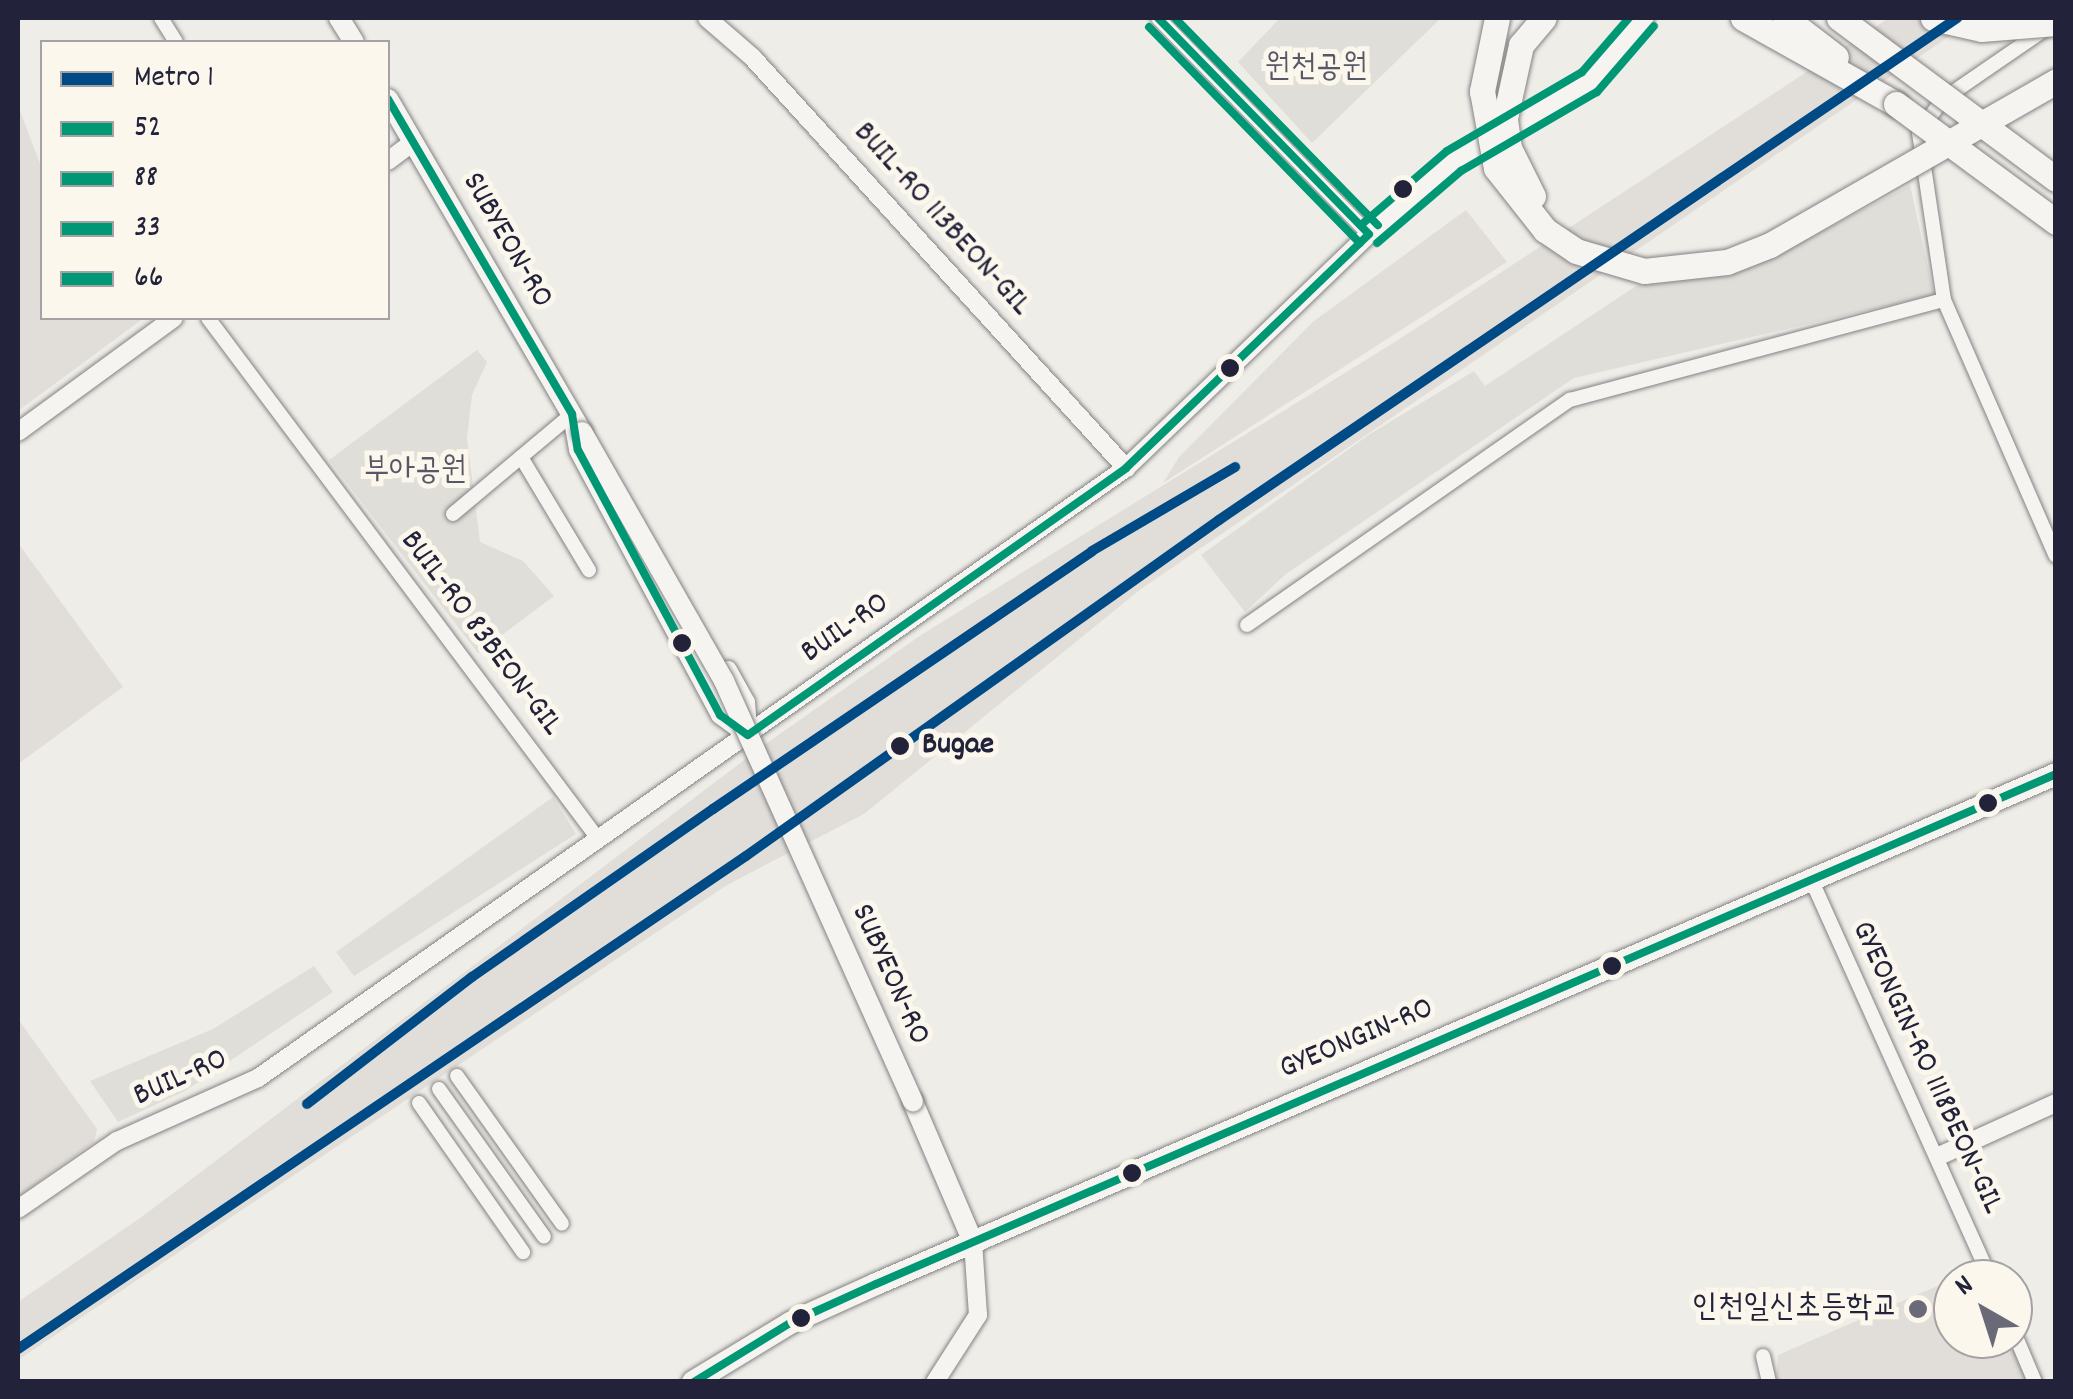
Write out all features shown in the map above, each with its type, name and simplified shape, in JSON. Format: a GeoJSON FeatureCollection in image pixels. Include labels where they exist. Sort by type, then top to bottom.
{"type":"FeatureCollection","features":[{"type":"Feature","properties":{"kind":"highway"},"geometry":{"type":"LineString","coordinates":[[1497,18],[1482,91],[1486,132],[1506,184],[1545,230],[1576,250],[1644,270],[1712,264],[1770,245],[2056,80]]}},
{"type":"Feature","properties":{"kind":"highway"},"geometry":{"type":"LineString","coordinates":[[1544,18],[1521,45],[1509,81],[1505,118],[1518,171],[1550,216],[1575,234],[1636,254],[1708,252],[1768,231],[2056,65]]}},
{"type":"Feature","properties":{"kind":"highway"},"geometry":{"type":"LineString","coordinates":[[1743,18],[1896,104]]}},
{"type":"Feature","properties":{"kind":"highway"},"geometry":{"type":"LineString","coordinates":[[1784,18],[2056,222]]}},
{"type":"Feature","properties":{"kind":"highway"},"geometry":{"type":"LineString","coordinates":[[1839,18],[2056,179]]}},
{"type":"Feature","properties":{"kind":"highway"},"geometry":{"type":"LineString","coordinates":[[1933,18],[1981,29],[2056,22]]}},
{"type":"Feature","properties":{"kind":"main road"},"geometry":{"type":"LineString","coordinates":[[339,18],[353,40]]}},
{"type":"Feature","properties":{"kind":"main road","name":"SUBYEON-RO"},"geometry":{"type":"LineString","coordinates":[[390,102],[724,681],[973,1242]]}},
{"type":"Feature","properties":{"kind":"main road","name":"GYEONGIN-RO"},"geometry":{"type":"LineString","coordinates":[[692,1382],[790,1323],[2056,774]]}},
{"type":"Feature","properties":{"kind":"street"},"geometry":{"type":"LineString","coordinates":[[161,18],[175,40]]}},
{"type":"Feature","properties":{"kind":"street","name":"BUIL-RO 113BEON-GIL"},"geometry":{"type":"LineString","coordinates":[[707,18],[752,57],[1126,468]]}},
{"type":"Feature","properties":{"kind":"street"},"geometry":{"type":"LineString","coordinates":[[1158,18],[1368,234]]}},
{"type":"Feature","properties":{"kind":"street","name":"BUIL-RO"},"geometry":{"type":"LineString","coordinates":[[18,1209],[117,1140],[258,1078],[1126,468],[1368,234],[1454,161],[1590,82],[1645,18]]}},
{"type":"Feature","properties":{"kind":"street"},"geometry":{"type":"LineString","coordinates":[[2055,554],[1944,300],[1919,133],[1942,100],[2056,22]]}},
{"type":"Feature","properties":{"kind":"street"},"geometry":{"type":"LineString","coordinates":[[390,159],[413,142]]}},
{"type":"Feature","properties":{"kind":"street"},"geometry":{"type":"LineString","coordinates":[[1247,625],[1570,400],[1944,300]]}},
{"type":"Feature","properties":{"kind":"street"},"geometry":{"type":"LineString","coordinates":[[18,432],[171,320]]}},
{"type":"Feature","properties":{"kind":"street","name":"BUIL-RO 83BEON-GIL"},"geometry":{"type":"LineString","coordinates":[[209,320],[599,840]]}},
{"type":"Feature","properties":{"kind":"street"},"geometry":{"type":"LineString","coordinates":[[452,514],[521,457],[577,423]]}},
{"type":"Feature","properties":{"kind":"street","name":"SUBYEON-RO"},"geometry":{"type":"LineString","coordinates":[[577,423],[587,424],[746,702],[748,734],[714,704],[578,450],[577,423]]}},
{"type":"Feature","properties":{"kind":"street"},"geometry":{"type":"LineString","coordinates":[[521,457],[590,570]]}},
{"type":"Feature","properties":{"kind":"street","name":"GYEONGIN-RO 1118BEON-GIL"},"geometry":{"type":"LineString","coordinates":[[1811,879],[1868,1015],[1939,1156],[1983,1259]]}},
{"type":"Feature","properties":{"kind":"street"},"geometry":{"type":"LineString","coordinates":[[457,1076],[562,1224]]}},
{"type":"Feature","properties":{"kind":"street"},"geometry":{"type":"LineString","coordinates":[[438,1089],[544,1237]]}},
{"type":"Feature","properties":{"kind":"street"},"geometry":{"type":"LineString","coordinates":[[419,1102],[523,1252]]}},
{"type":"Feature","properties":{"kind":"street"},"geometry":{"type":"LineString","coordinates":[[1939,1156],[2056,1104]]}},
{"type":"Feature","properties":{"kind":"street"},"geometry":{"type":"LineString","coordinates":[[934,1382],[978,1315],[973,1242]]}},
{"type":"Feature","properties":{"kind":"street"},"geometry":{"type":"LineString","coordinates":[[1763,1356],[1769,1382]]}},
{"type":"Feature","properties":{"kind":"shaded area"},"geometry":{"type":"Polygon","coordinates":[[[1889,18],[1976,18],[1141,589],[864,814],[727,885],[18,1360],[18,1302],[143,1216],[764,745],[921,635],[1398,340],[1889,18]]]}},
{"type":"Feature","properties":{"kind":"shaded area"},"geometry":{"type":"Polygon","coordinates":[[[19,108],[40,164],[40,320],[141,320],[18,411],[19,108]]]}},
{"type":"Feature","properties":{"kind":"shaded area"},"geometry":{"type":"Polygon","coordinates":[[[1466,210],[1507,262],[1163,483],[1179,457],[1314,321],[1466,210]]]}},
{"type":"Feature","properties":{"kind":"shaded area"},"geometry":{"type":"Polygon","coordinates":[[[18,543],[123,687],[18,764],[18,543]]]}},
{"type":"Feature","properties":{"kind":"shaded area"},"geometry":{"type":"Polygon","coordinates":[[[18,1019],[97,1129],[94,1142],[18,1197],[18,1019]]]}},
{"type":"Feature","properties":{"kind":"shaded area","name":"인천일신초등학교"},"geometry":{"type":"Polygon","coordinates":[[[1933,1288],[1933,1359],[2018,1359],[2027,1381],[1776,1382],[1778,1355],[1933,1288]]]}},
{"type":"Feature","properties":{"kind":"green space","name":"원천공원"},"geometry":{"type":"Polygon","coordinates":[[[1280,18],[1441,18],[1312,143],[1238,62],[1280,18]]]}},
{"type":"Feature","properties":{"kind":"green space"},"geometry":{"type":"Polygon","coordinates":[[[1910,185],[1934,295],[1574,378],[1286,574],[1245,612],[1201,555],[1370,434],[1474,371],[1485,386],[1636,286],[1777,255],[1910,185]]]}},
{"type":"Feature","properties":{"kind":"green space","name":"부아공원"},"geometry":{"type":"Polygon","coordinates":[[[477,350],[487,362],[472,395],[467,438],[480,542],[523,561],[554,596],[478,653],[329,460],[477,350]]]}},
{"type":"Feature","properties":{"kind":"green space"},"geometry":{"type":"Polygon","coordinates":[[[553,797],[576,834],[354,976],[336,952],[553,797]]]}},
{"type":"Feature","properties":{"kind":"green space"},"geometry":{"type":"Polygon","coordinates":[[[314,966],[333,992],[185,1091],[118,1122],[90,1081],[213,1029],[314,966]]]}},
{"type":"Feature","properties":{"kind":"metro line","name":"1"},"geometry":{"type":"LineString","coordinates":[[18,1349],[746,856],[1219,520],[1957,18]]}},
{"type":"Feature","properties":{"kind":"metro line","name":"1"},"geometry":{"type":"LineString","coordinates":[[307,1104],[472,977],[713,809],[1092,551],[1235,467]]}},
{"type":"Feature","properties":{"kind":"transit line","name":"52"},"geometry":{"type":"LineString","coordinates":[[1158,18],[1369,234]]}},
{"type":"Feature","properties":{"kind":"transit line","name":"66"},"geometry":{"type":"LineString","coordinates":[[1175,18],[1378,225]]}},
{"type":"Feature","properties":{"kind":"transit line","name":"66"},"geometry":{"type":"LineString","coordinates":[[1361,225],[1447,151],[1582,72],[1629,18]]}},
{"type":"Feature","properties":{"kind":"transit line","name":"33"},"geometry":{"type":"LineString","coordinates":[[1377,243],[1461,171],[1597,92],[1654,26]]}},
{"type":"Feature","properties":{"kind":"transit line","name":"33"},"geometry":{"type":"LineString","coordinates":[[1149,27],[1360,243]]}},
{"type":"Feature","properties":{"kind":"transit line","name":"52"},"geometry":{"type":"LineString","coordinates":[[390,102],[572,414],[578,450],[720,715],[748,735]]}},
{"type":"Feature","properties":{"kind":"transit line","name":"52"},"geometry":{"type":"LineString","coordinates":[[748,735],[1126,468],[1369,234]]}},
{"type":"Feature","properties":{"kind":"transit line","name":"88"},"geometry":{"type":"LineString","coordinates":[[694,1382],[790,1323],[876,1284],[2056,774]]}},
{"type":"Feature","properties":{"kind":"place","name":"Bugae"},"geometry":{"type":"Point","coordinates":[900,746]}},
{"type":"Feature","properties":{"kind":"place","name":"인천일신초등학교"},"geometry":{"type":"Point","coordinates":[1918,1309]}}]}
